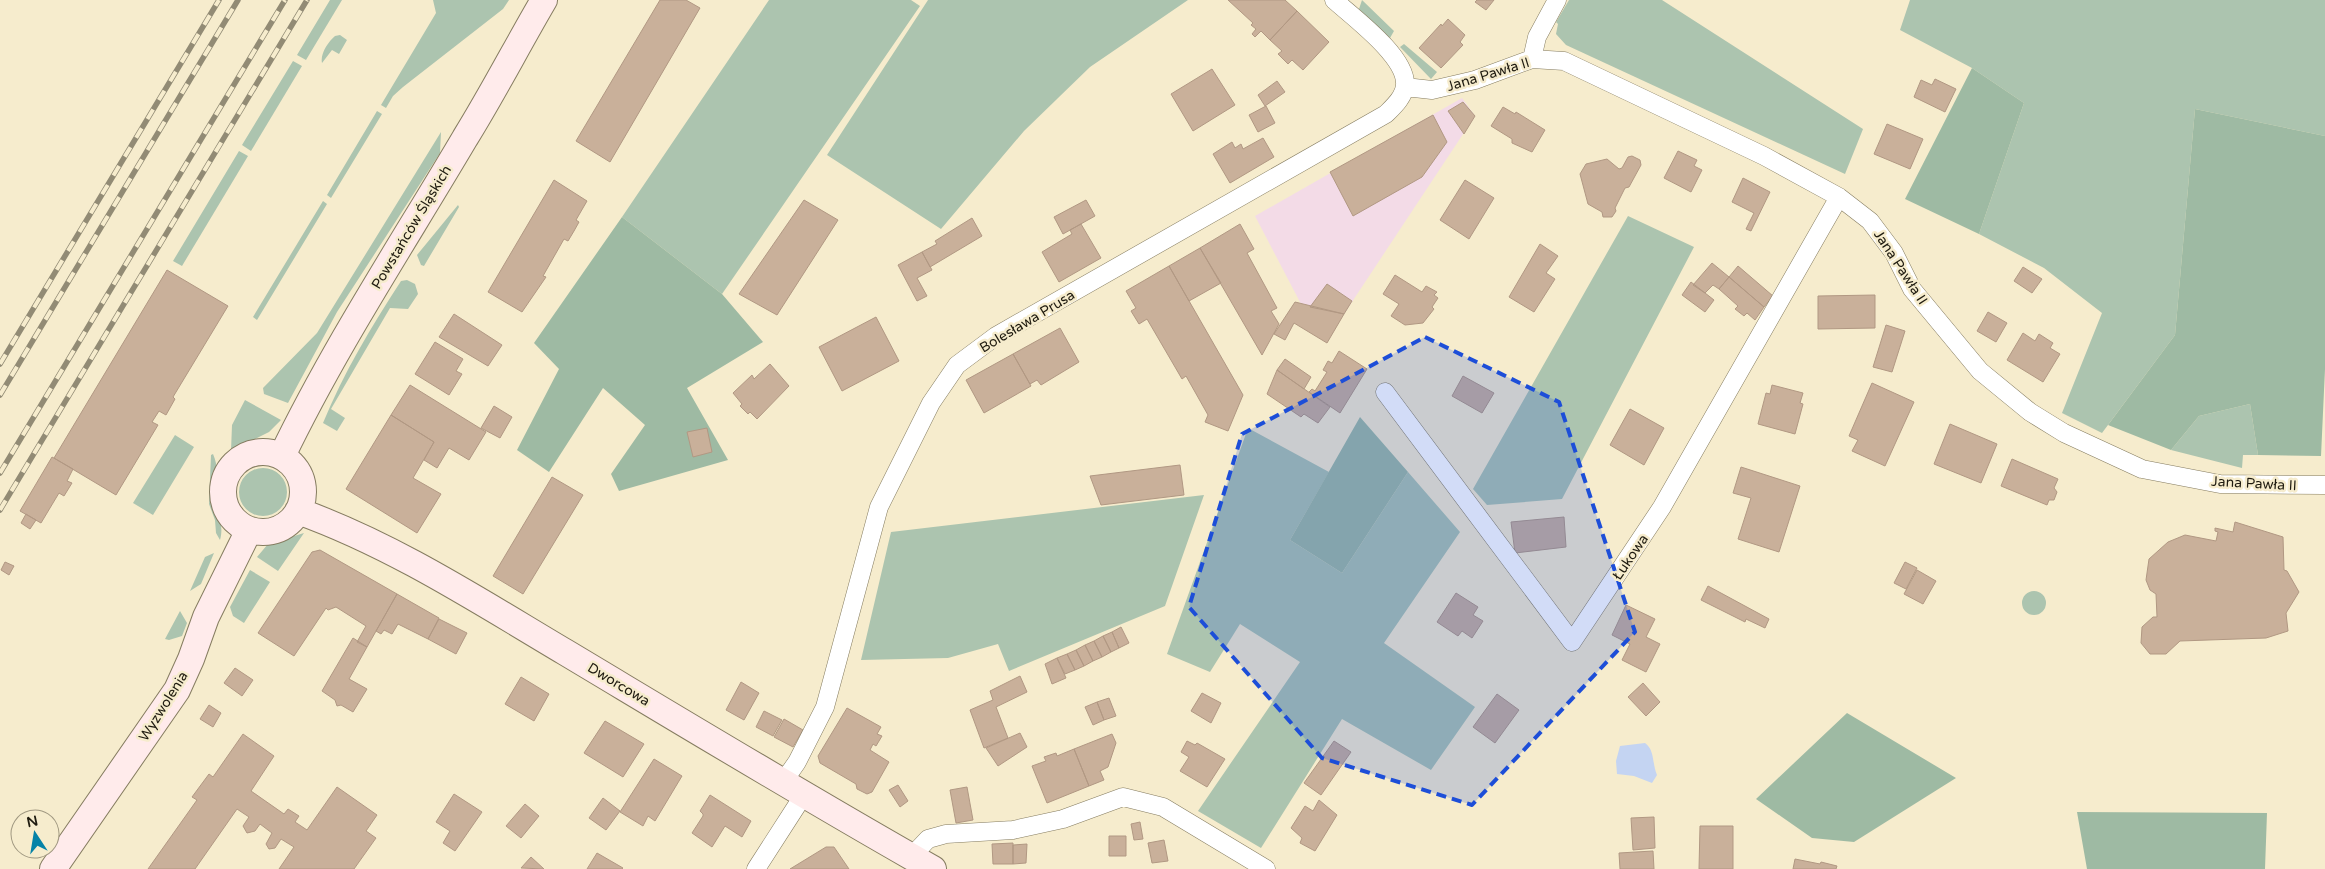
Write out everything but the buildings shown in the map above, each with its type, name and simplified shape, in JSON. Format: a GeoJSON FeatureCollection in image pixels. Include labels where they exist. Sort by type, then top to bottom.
{"type":"FeatureCollection","features":[{"type":"Feature","properties":{"kind":"street","name":"Powstańców Śląskich"},"geometry":{"type":"LineString","coordinates":[[282,456],[304,412],[393,255],[466,137],[544,0]]}},
{"type":"Feature","properties":{"kind":"street"},"geometry":{"type":"LineString","coordinates":[[1334,0],[1395,59],[1404,73],[1405,86]]}},
{"type":"Feature","properties":{"kind":"street"},"geometry":{"type":"LineString","coordinates":[[1532,59],[1536,37],[1557,0]]}},
{"type":"Feature","properties":{"kind":"street","name":"Jana Pawła II"},"geometry":{"type":"LineString","coordinates":[[1405,86],[1432,90],[1454,86],[1532,59],[1564,61],[1764,156],[1839,197],[1870,221],[1894,252],[1912,289],[1980,371],[2030,412],[2064,433],[2142,469],[2220,484],[2325,486]]}},
{"type":"Feature","properties":{"kind":"street","name":"Bolesława Prusa"},"geometry":{"type":"LineString","coordinates":[[756,869],[793,789],[797,762],[825,707],[879,507],[931,403],[957,366],[996,336],[1386,114],[1401,96],[1405,86]]}},
{"type":"Feature","properties":{"kind":"street","name":"Łukowa"},"geometry":{"type":"LineString","coordinates":[[1385,392],[1572,642],[1662,507],[1839,197]]}},
{"type":"Feature","properties":{"kind":"street"},"geometry":{"type":"LineString","coordinates":[[261,452],[282,456],[296,469],[302,482],[303,497],[298,511],[292,520],[277,529],[261,532],[250,530],[240,525],[226,508],[223,491],[226,475],[236,462],[250,454],[261,452]]}},
{"type":"Feature","properties":{"kind":"street","name":"Dworcowa"},"geometry":{"type":"LineString","coordinates":[[298,511],[334,524],[401,557],[515,622],[793,789],[922,863]]}},
{"type":"Feature","properties":{"kind":"street","name":"Wyzwolenia"},"geometry":{"type":"LineString","coordinates":[[52,869],[177,690],[191,659],[206,617],[250,530]]}},
{"type":"Feature","properties":{"kind":"street"},"geometry":{"type":"LineString","coordinates":[[922,863],[928,839],[946,834],[1014,830],[1063,819],[1123,797],[1162,807],[1266,869]]}},
{"type":"Feature","properties":{"kind":"highlighted area"},"geometry":{"type":"Polygon","coordinates":[[[1425,337],[1559,402],[1635,632],[1472,805],[1322,758],[1189,607],[1242,434],[1425,337]]]}},
{"type":"Feature","properties":{"kind":"shaded area"},"geometry":{"type":"Polygon","coordinates":[[[1462,98],[1475,116],[1344,314],[1301,304],[1255,216],[1462,98]]]}},
{"type":"Feature","properties":{"kind":"green space"},"geometry":{"type":"Polygon","coordinates":[[[330,0],[342,0],[306,60],[297,55],[330,0]]]}},
{"type":"Feature","properties":{"kind":"green space"},"geometry":{"type":"Polygon","coordinates":[[[433,0],[509,0],[503,9],[403,87],[393,96],[386,108],[381,105],[436,13],[433,0]]]}},
{"type":"Feature","properties":{"kind":"green space"},"geometry":{"type":"Polygon","coordinates":[[[769,0],[911,0],[920,6],[722,294],[622,217],[769,0]]]}},
{"type":"Feature","properties":{"kind":"green space"},"geometry":{"type":"Polygon","coordinates":[[[928,0],[1188,0],[1090,67],[1024,131],[941,229],[827,155],[928,0]]]}},
{"type":"Feature","properties":{"kind":"green space"},"geometry":{"type":"Polygon","coordinates":[[[1362,0],[1394,31],[1390,38],[1359,9],[1362,0]]]}},
{"type":"Feature","properties":{"kind":"green space"},"geometry":{"type":"Polygon","coordinates":[[[1569,0],[1662,0],[1863,129],[1845,174],[1566,45],[1556,34],[1558,24],[1556,22],[1569,0]]]}},
{"type":"Feature","properties":{"kind":"green space"},"geometry":{"type":"Polygon","coordinates":[[[1910,0],[2325,0],[2325,136],[2195,109],[2175,335],[2102,433],[2062,413],[2102,313],[2044,268],[1979,234],[2024,103],[1972,68],[1900,30],[1910,0]]]}},
{"type":"Feature","properties":{"kind":"green space"},"geometry":{"type":"Polygon","coordinates":[[[340,35],[347,40],[339,54],[332,50],[322,63],[323,52],[327,45],[335,36],[340,35]]]}},
{"type":"Feature","properties":{"kind":"green space"},"geometry":{"type":"Polygon","coordinates":[[[1404,44],[1437,72],[1431,79],[1400,47],[1404,44]]]}},
{"type":"Feature","properties":{"kind":"green space"},"geometry":{"type":"Polygon","coordinates":[[[293,61],[302,66],[251,151],[242,145],[293,61]]]}},
{"type":"Feature","properties":{"kind":"green space"},"geometry":{"type":"Polygon","coordinates":[[[1972,68],[2024,103],[1979,234],[1905,199],[1972,68]]]}},
{"type":"Feature","properties":{"kind":"green space"},"geometry":{"type":"Polygon","coordinates":[[[2195,109],[2325,136],[2325,369],[2321,456],[2258,455],[2250,404],[2199,416],[2171,450],[2108,425],[2175,335],[2195,109]]]}},
{"type":"Feature","properties":{"kind":"green space"},"geometry":{"type":"Polygon","coordinates":[[[377,111],[382,114],[331,198],[327,195],[377,111]]]}},
{"type":"Feature","properties":{"kind":"green space"},"geometry":{"type":"Polygon","coordinates":[[[441,132],[440,153],[337,312],[288,403],[264,394],[263,388],[317,333],[441,132]]]}},
{"type":"Feature","properties":{"kind":"green space"},"geometry":{"type":"Polygon","coordinates":[[[239,151],[248,156],[182,266],[173,261],[239,151]]]}},
{"type":"Feature","properties":{"kind":"green space"},"geometry":{"type":"Polygon","coordinates":[[[323,201],[327,204],[257,320],[253,317],[323,201]]]}},
{"type":"Feature","properties":{"kind":"green space"},"geometry":{"type":"Polygon","coordinates":[[[458,205],[459,207],[424,266],[421,265],[417,255],[458,205]]]}},
{"type":"Feature","properties":{"kind":"green space"},"geometry":{"type":"Polygon","coordinates":[[[1628,216],[1694,247],[1562,499],[1487,505],[1473,489],[1628,216]]]}},
{"type":"Feature","properties":{"kind":"green space"},"geometry":{"type":"Polygon","coordinates":[[[622,217],[722,294],[763,342],[687,388],[728,460],[619,491],[611,474],[645,425],[603,388],[549,472],[517,450],[559,369],[534,343],[622,217]]]}},
{"type":"Feature","properties":{"kind":"green space"},"geometry":{"type":"Polygon","coordinates":[[[407,280],[415,284],[418,294],[408,309],[390,308],[331,409],[345,418],[337,431],[323,423],[331,404],[379,315],[401,281],[407,280]]]}},
{"type":"Feature","properties":{"kind":"green space"},"geometry":{"type":"Polygon","coordinates":[[[245,400],[281,420],[269,432],[231,451],[232,425],[245,400]]]}},
{"type":"Feature","properties":{"kind":"green space"},"geometry":{"type":"Polygon","coordinates":[[[2250,404],[2258,455],[2243,455],[2242,468],[2171,450],[2199,416],[2250,404]]]}},
{"type":"Feature","properties":{"kind":"green space"},"geometry":{"type":"Polygon","coordinates":[[[1360,417],[1408,472],[1342,573],[1290,540],[1360,417]]]}},
{"type":"Feature","properties":{"kind":"green space"},"geometry":{"type":"Polygon","coordinates":[[[1248,428],[1329,472],[1290,540],[1342,573],[1408,472],[1460,532],[1384,643],[1475,707],[1431,770],[1342,719],[1261,848],[1198,811],[1300,662],[1240,624],[1210,672],[1167,654],[1248,428]]]}},
{"type":"Feature","properties":{"kind":"green space"},"geometry":{"type":"Polygon","coordinates":[[[175,435],[194,447],[153,515],[133,503],[175,435]]]}},
{"type":"Feature","properties":{"kind":"green space"},"geometry":{"type":"Polygon","coordinates":[[[213,454],[217,470],[214,493],[221,522],[220,540],[216,533],[215,520],[209,504],[211,455],[213,454]]]}},
{"type":"Feature","properties":{"kind":"green space"},"geometry":{"type":"Polygon","coordinates":[[[263,468],[272,470],[280,475],[285,483],[287,492],[285,501],[280,509],[272,514],[263,516],[254,514],[246,509],[241,501],[239,492],[241,483],[246,475],[254,470],[263,468]]]}},
{"type":"Feature","properties":{"kind":"green space"},"geometry":{"type":"Polygon","coordinates":[[[1204,495],[1165,606],[1009,671],[998,644],[948,658],[861,660],[891,532],[1204,495]]]}},
{"type":"Feature","properties":{"kind":"green space"},"geometry":{"type":"Polygon","coordinates":[[[304,533],[278,571],[257,557],[268,544],[304,533]]]}},
{"type":"Feature","properties":{"kind":"green space"},"geometry":{"type":"Polygon","coordinates":[[[214,553],[201,584],[190,591],[205,557],[214,553]]]}},
{"type":"Feature","properties":{"kind":"green space"},"geometry":{"type":"Polygon","coordinates":[[[250,570],[270,582],[244,623],[233,616],[230,607],[250,570]]]}},
{"type":"Feature","properties":{"kind":"green space"},"geometry":{"type":"Polygon","coordinates":[[[2029,591],[2039,591],[2046,598],[2046,608],[2039,615],[2029,615],[2022,608],[2022,598],[2029,591]]]}},
{"type":"Feature","properties":{"kind":"green space"},"geometry":{"type":"Polygon","coordinates":[[[180,611],[187,623],[182,636],[169,640],[165,639],[180,611]]]}},
{"type":"Feature","properties":{"kind":"green space"},"geometry":{"type":"Polygon","coordinates":[[[1847,713],[1956,778],[1854,842],[1812,838],[1756,799],[1847,713]]]}},
{"type":"Feature","properties":{"kind":"green space"},"geometry":{"type":"Polygon","coordinates":[[[2077,812],[2267,813],[2265,869],[2087,869],[2077,812]]]}},
{"type":"Feature","properties":{"kind":"water"},"geometry":{"type":"Polygon","coordinates":[[[1645,743],[1652,753],[1657,775],[1652,783],[1634,776],[1617,774],[1616,761],[1620,746],[1645,743]]]}},
{"type":"Feature","properties":{"kind":"railway"},"geometry":{"type":"LineString","coordinates":[[0,364],[219,0]]}},
{"type":"Feature","properties":{"kind":"railway"},"geometry":{"type":"LineString","coordinates":[[0,395],[238,0]]}},
{"type":"Feature","properties":{"kind":"railway"},"geometry":{"type":"LineString","coordinates":[[0,473],[285,0]]}},
{"type":"Feature","properties":{"kind":"railway"},"geometry":{"type":"LineString","coordinates":[[0,510],[307,0]]}}]}
